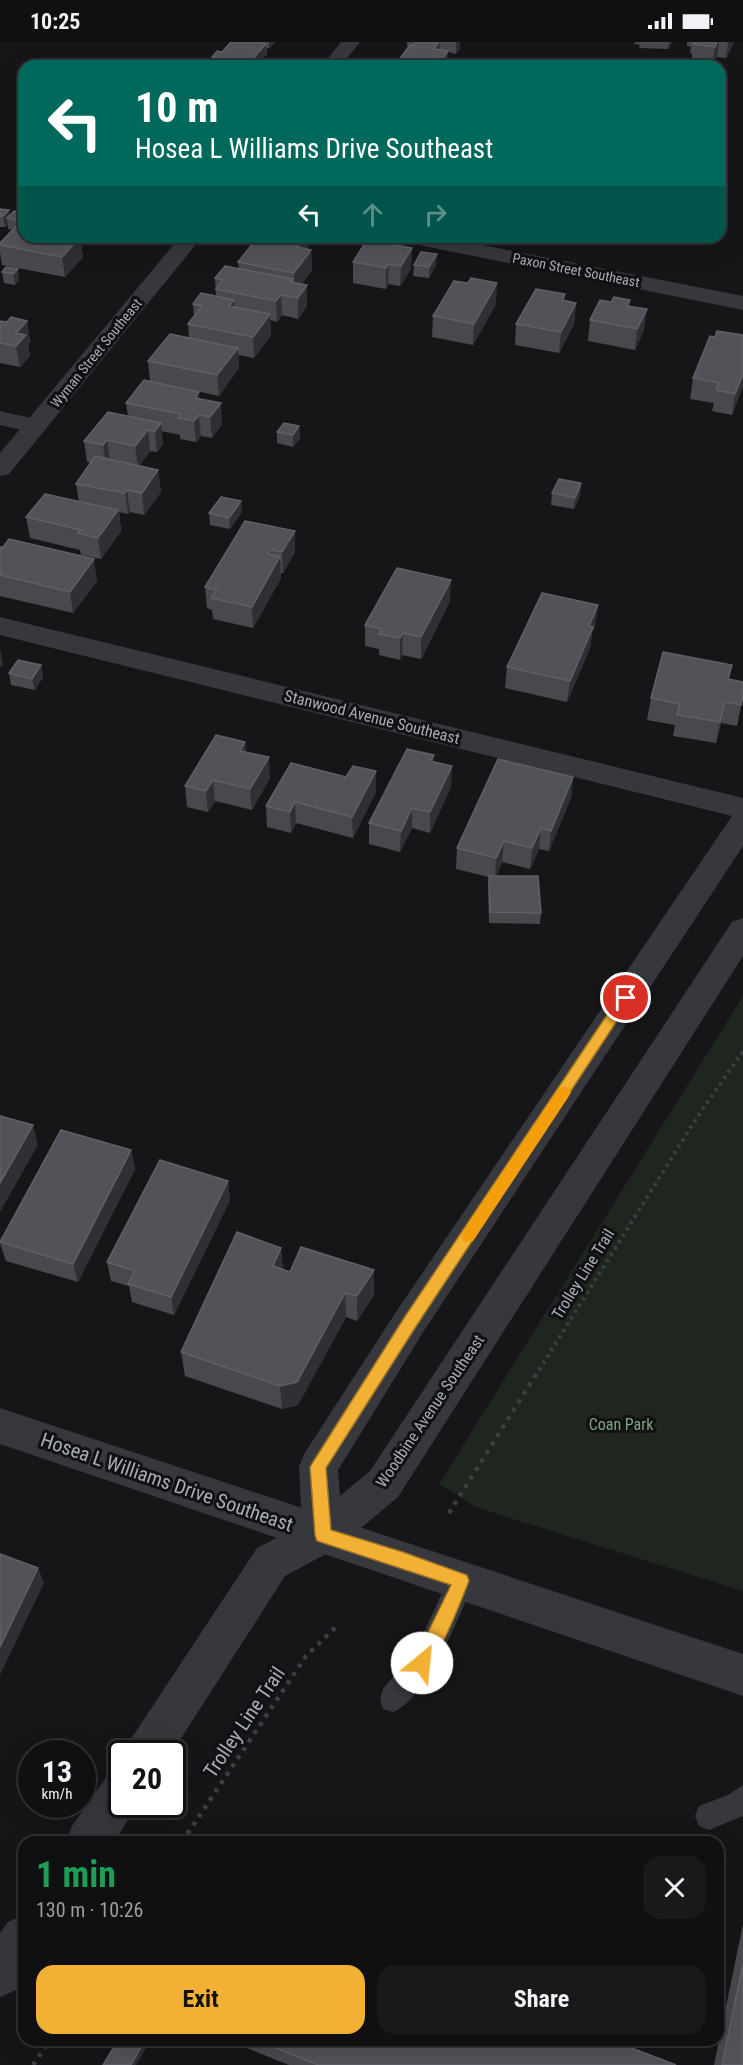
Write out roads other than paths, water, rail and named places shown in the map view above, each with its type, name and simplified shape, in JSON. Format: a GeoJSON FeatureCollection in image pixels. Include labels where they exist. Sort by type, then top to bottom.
{"type":"FeatureCollection","features":[{"type":"Feature","properties":{"kind":"street"},"geometry":{"type":"LineString","coordinates":[[336,60],[351,42]]}},
{"type":"Feature","properties":{"kind":"street","name":"Wyman Street Southeast"},"geometry":{"type":"LineString","coordinates":[[0,469],[186,243]]}},
{"type":"Feature","properties":{"kind":"street","name":"Paxon Street Southeast"},"geometry":{"type":"LineString","coordinates":[[440,243],[743,303]]}},
{"type":"Feature","properties":{"kind":"street"},"geometry":{"type":"LineString","coordinates":[[0,418],[36,426]]}},
{"type":"Feature","properties":{"kind":"street","name":"Stanwood Avenue Southeast"},"geometry":{"type":"LineString","coordinates":[[0,626],[743,808]]}},
{"type":"Feature","properties":{"kind":"street"},"geometry":{"type":"LineString","coordinates":[[323,1535],[318,1467],[409,1323],[743,823]]}},
{"type":"Feature","properties":{"kind":"street","name":"Woodbine Avenue Southeast"},"geometry":{"type":"LineString","coordinates":[[155,1740],[271,1562],[323,1535],[384,1484],[743,930]]}},
{"type":"Feature","properties":{"kind":"street","name":"Hosea L Williams Drive Southeast"},"geometry":{"type":"LineString","coordinates":[[0,1426],[743,1675]]}},
{"type":"Feature","properties":{"kind":"street"},"geometry":{"type":"LineString","coordinates":[[92,1836],[108,1812]]}},
{"type":"Feature","properties":{"kind":"street"},"geometry":{"type":"LineString","coordinates":[[0,1974],[18,1947]]}},
{"type":"Feature","properties":{"kind":"lane"},"geometry":{"type":"LineString","coordinates":[[393,1699],[426,1656],[461,1581]]}},
{"type":"Feature","properties":{"kind":"lane"},"geometry":{"type":"LineString","coordinates":[[709,1816],[737,1805],[743,1799]]}},
{"type":"Feature","properties":{"kind":"park label","name":"Coan Park"},"geometry":{"type":"Point","coordinates":[621,1424]}}]}
